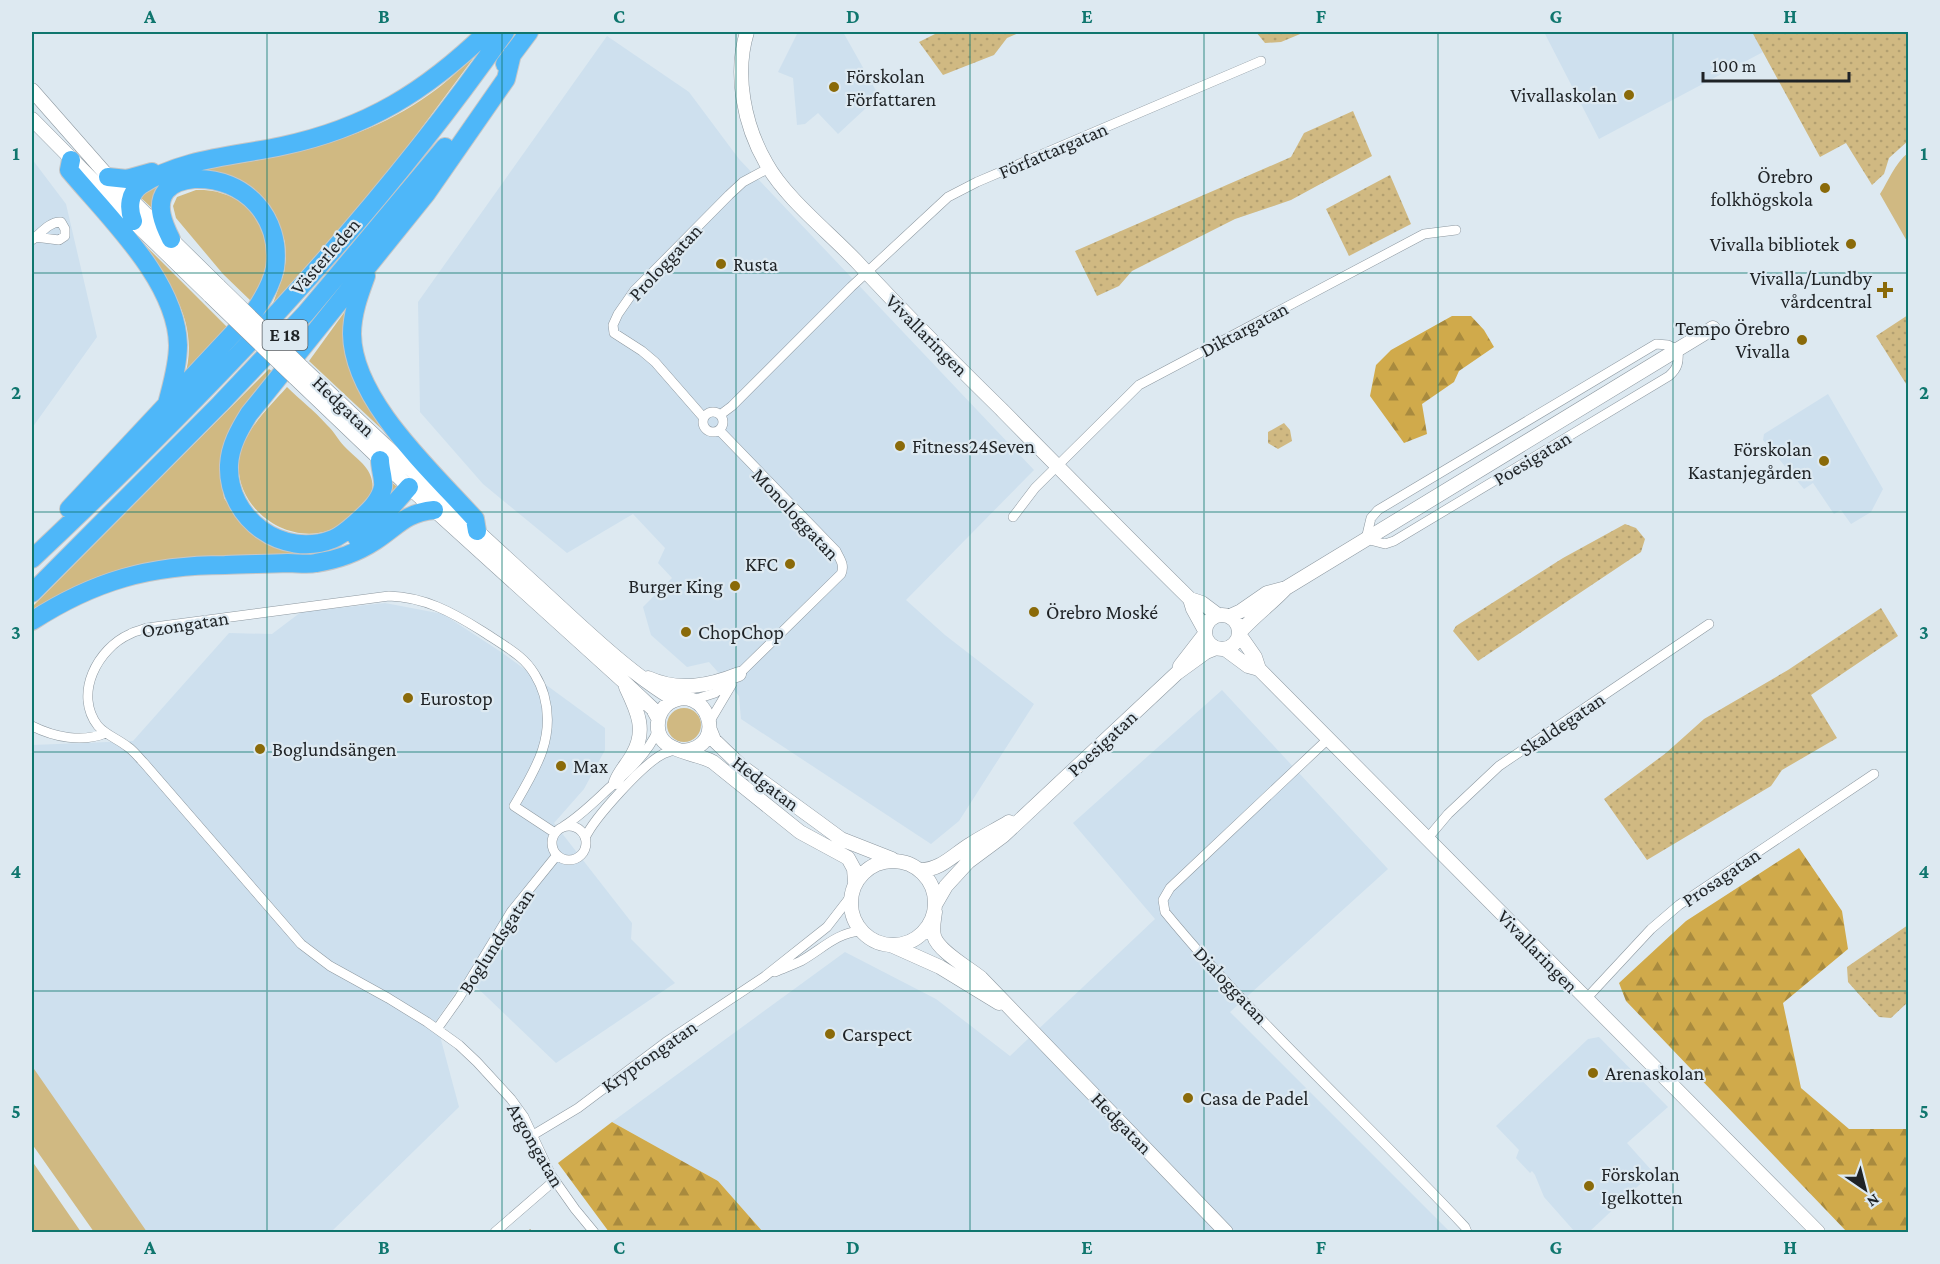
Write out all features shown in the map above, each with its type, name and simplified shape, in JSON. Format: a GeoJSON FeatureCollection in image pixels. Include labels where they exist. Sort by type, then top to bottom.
{"type":"FeatureCollection","features":[{"type":"Feature","properties":{"kind":"highway"},"geometry":{"type":"LineString","coordinates":[[133,221],[130,214],[131,200],[137,188],[161,174],[186,165],[303,141],[370,117],[426,86],[487,32]]}},
{"type":"Feature","properties":{"kind":"highway","name":"Västerleden"},"geometry":{"type":"LineString","coordinates":[[32,559],[158,438],[291,299],[378,198],[505,32]]}},
{"type":"Feature","properties":{"kind":"highway","name":"Västerleden"},"geometry":{"type":"LineString","coordinates":[[32,593],[212,413],[306,313],[462,126],[529,32]]}},
{"type":"Feature","properties":{"kind":"highway","name":"E 18"},"geometry":{"type":"LineString","coordinates":[[380,460],[384,484],[376,502],[348,530],[335,538],[318,543],[285,542],[257,528],[239,505],[230,477],[230,457],[233,446],[249,414],[426,194],[506,79],[512,54]]}},
{"type":"Feature","properties":{"kind":"highway","name":"E 18"},"geometry":{"type":"LineString","coordinates":[[71,160],[69,170],[151,270],[172,310],[177,334],[177,358],[166,405]]}},
{"type":"Feature","properties":{"kind":"highway"},"geometry":{"type":"LineString","coordinates":[[110,179],[127,179],[155,170],[161,174]]}},
{"type":"Feature","properties":{"kind":"highway","name":"E 18"},"geometry":{"type":"LineString","coordinates":[[32,548],[256,309],[270,285],[275,269],[274,234],[267,217],[257,203],[233,186],[203,179],[185,180],[173,184],[165,192],[162,201],[163,222],[171,239]]}},
{"type":"Feature","properties":{"kind":"highway","name":"E 18"},"geometry":{"type":"LineString","coordinates":[[372,261],[358,298],[353,321],[353,345],[358,369],[376,405],[476,519],[477,531]]}},
{"type":"Feature","properties":{"kind":"highway"},"geometry":{"type":"LineString","coordinates":[[330,559],[333,552],[352,543],[386,513],[413,482]]}},
{"type":"Feature","properties":{"kind":"highway"},"geometry":{"type":"LineString","coordinates":[[32,621],[96,586],[154,569],[199,565],[314,564],[368,546],[413,513],[434,510]]}},
{"type":"Feature","properties":{"kind":"main road","name":"Vivallaringen"},"geometry":{"type":"LineString","coordinates":[[747,32],[742,60],[745,105],[750,128],[775,178],[1057,467],[1190,599],[1224,616]]}},
{"type":"Feature","properties":{"kind":"main road","name":"Hedgatan"},"geometry":{"type":"LineString","coordinates":[[32,90],[110,179],[171,239],[215,291]]}},
{"type":"Feature","properties":{"kind":"main road","name":"Hedgatan"},"geometry":{"type":"LineString","coordinates":[[34,122],[133,221],[215,291],[413,482],[434,510],[622,680],[652,709],[658,724]]}},
{"type":"Feature","properties":{"kind":"main road","name":"Poesigatan"},"geometry":{"type":"LineString","coordinates":[[1224,616],[1241,611],[1267,593],[1286,588],[1713,328]]}},
{"type":"Feature","properties":{"kind":"main road","name":"Hedgatan"},"geometry":{"type":"LineString","coordinates":[[298,372],[380,460],[477,531],[650,685],[675,700]]}},
{"type":"Feature","properties":{"kind":"main road","name":"Poesigatan"},"geometry":{"type":"LineString","coordinates":[[1239,634],[1286,588]]}},
{"type":"Feature","properties":{"kind":"main road","name":"Vivallaringen"},"geometry":{"type":"LineString","coordinates":[[1190,599],[1204,632]]}},
{"type":"Feature","properties":{"kind":"main road"},"geometry":{"type":"LineString","coordinates":[[1224,616],[1236,621],[1239,634],[1235,644],[1221,649],[1210,645],[1204,632],[1210,619],[1224,616]]}},
{"type":"Feature","properties":{"kind":"main road","name":"Poesigatan"},"geometry":{"type":"LineString","coordinates":[[1177,673],[1204,632]]}},
{"type":"Feature","properties":{"kind":"main road","name":"Vivallaringen"},"geometry":{"type":"LineString","coordinates":[[1239,634],[1255,657],[1259,669],[1818,1233]]}},
{"type":"Feature","properties":{"kind":"main road","name":"Vivallaringen"},"geometry":{"type":"LineString","coordinates":[[1221,649],[1248,666],[1259,669]]}},
{"type":"Feature","properties":{"kind":"main road","name":"Poesigatan"},"geometry":{"type":"LineString","coordinates":[[935,909],[946,886],[968,862],[1003,836],[1177,673],[1206,652],[1221,649]]}},
{"type":"Feature","properties":{"kind":"main road"},"geometry":{"type":"LineString","coordinates":[[635,671],[658,682],[694,687],[739,674]]}},
{"type":"Feature","properties":{"kind":"main road"},"geometry":{"type":"LineString","coordinates":[[616,782],[621,770],[636,750],[641,723],[638,711],[622,680]]}},
{"type":"Feature","properties":{"kind":"main road"},"geometry":{"type":"LineString","coordinates":[[675,700],[693,700],[704,708],[710,725],[701,745],[680,751],[664,742],[658,724],[662,710],[675,700]]}},
{"type":"Feature","properties":{"kind":"main road","name":"Hedgatan"},"geometry":{"type":"LineString","coordinates":[[710,725],[714,740],[741,766],[833,833],[865,850],[894,860]]}},
{"type":"Feature","properties":{"kind":"main road","name":"Hedgatan"},"geometry":{"type":"LineString","coordinates":[[680,751],[703,756],[713,762],[800,832],[848,858],[854,869],[855,882]]}},
{"type":"Feature","properties":{"kind":"main road","name":"Poesigatan"},"geometry":{"type":"LineString","coordinates":[[921,870],[941,866],[970,844],[1026,812]]}},
{"type":"Feature","properties":{"kind":"main road"},"geometry":{"type":"LineString","coordinates":[[894,860],[921,870],[931,884],[935,909],[926,929],[918,937],[906,943],[880,944],[860,931],[853,919],[850,907],[851,896],[855,882],[866,869],[879,862],[894,860]]}},
{"type":"Feature","properties":{"kind":"main road","name":"Hedgatan"},"geometry":{"type":"LineString","coordinates":[[935,909],[934,938],[940,946],[981,978],[1226,1233]]}},
{"type":"Feature","properties":{"kind":"main road","name":"Hedgatan"},"geometry":{"type":"LineString","coordinates":[[893,945],[940,967],[1018,1016]]}},
{"type":"Feature","properties":{"kind":"street","name":"Författargatan"},"geometry":{"type":"LineString","coordinates":[[867,274],[948,197],[958,191],[1261,61]]}},
{"type":"Feature","properties":{"kind":"street","name":"Prologgatan"},"geometry":{"type":"LineString","coordinates":[[703,417],[654,362],[642,351],[614,333],[613,325],[634,291],[733,191],[743,182],[769,168]]}},
{"type":"Feature","properties":{"kind":"street","name":"Diktargatan"},"geometry":{"type":"LineString","coordinates":[[1013,517],[1035,488],[1139,385],[1424,234],[1456,230]]}},
{"type":"Feature","properties":{"kind":"street"},"geometry":{"type":"LineString","coordinates":[[720,415],[732,406],[851,287],[867,274]]}},
{"type":"Feature","properties":{"kind":"street"},"geometry":{"type":"LineString","coordinates":[[712,411],[720,415],[723,422],[719,430],[713,432],[706,430],[702,425],[703,417],[712,411]]}},
{"type":"Feature","properties":{"kind":"street","name":"Monologgatan"},"geometry":{"type":"LineString","coordinates":[[693,700],[715,693],[739,674],[841,574],[843,565],[836,551],[719,430]]}},
{"type":"Feature","properties":{"kind":"street","name":"Ozongatan"},"geometry":{"type":"LineString","coordinates":[[388,998],[330,966],[301,944],[129,747],[97,725],[90,708],[87,690],[93,670],[114,645],[130,633],[147,628],[388,596],[414,598],[439,607],[474,626],[521,658],[533,671],[542,688],[549,712],[548,732],[540,757],[514,806],[555,833]]}},
{"type":"Feature","properties":{"kind":"street","name":"Skaldegatan"},"geometry":{"type":"LineString","coordinates":[[1427,839],[1448,814],[1499,766],[1709,624]]}},
{"type":"Feature","properties":{"kind":"street","name":"Monologgatan"},"geometry":{"type":"LineString","coordinates":[[710,725],[721,699],[739,674]]}},
{"type":"Feature","properties":{"kind":"street"},"geometry":{"type":"LineString","coordinates":[[658,724],[648,750],[582,814],[555,833],[552,846],[556,855],[567,860],[578,858],[585,849],[585,838],[601,813],[644,769],[664,754],[680,751]]}},
{"type":"Feature","properties":{"kind":"street"},"geometry":{"type":"LineString","coordinates":[[32,726],[69,738],[99,736],[106,733]]}},
{"type":"Feature","properties":{"kind":"street","name":"Dialoggatan"},"geometry":{"type":"LineString","coordinates":[[1328,739],[1170,888],[1164,900],[1165,912],[1188,940],[1342,1103],[1426,1185],[1465,1227],[1467,1233]]}},
{"type":"Feature","properties":{"kind":"street","name":"Prosagatan"},"geometry":{"type":"LineString","coordinates":[[1585,1000],[1652,929],[1679,905],[1874,774]]}},
{"type":"Feature","properties":{"kind":"street"},"geometry":{"type":"LineString","coordinates":[[564,826],[579,829],[585,838]]}},
{"type":"Feature","properties":{"kind":"street","name":"Boglundsgatan"},"geometry":{"type":"LineString","coordinates":[[437,1029],[511,912],[556,855]]}},
{"type":"Feature","properties":{"kind":"street","name":"Kryptongatan"},"geometry":{"type":"LineString","coordinates":[[533,1135],[578,1108],[666,1042],[764,977],[827,927],[851,896]]}},
{"type":"Feature","properties":{"kind":"street","name":"Kryptongatan"},"geometry":{"type":"LineString","coordinates":[[764,977],[800,961],[837,937],[848,932],[860,931]]}},
{"type":"Feature","properties":{"kind":"street","name":"Argongatan"},"geometry":{"type":"LineString","coordinates":[[388,998],[459,1045],[500,1086],[524,1117],[555,1180],[594,1233]]}},
{"type":"Feature","properties":{"kind":"street"},"geometry":{"type":"LineString","coordinates":[[495,1233],[555,1180]]}},
{"type":"Feature","properties":{"kind":"shaded area","name":"Förskolan Författaren"},"geometry":{"type":"Polygon","coordinates":[[[798,32],[843,32],[879,96],[838,134],[818,113],[805,124],[797,125],[793,78],[778,72],[798,32]]]}},
{"type":"Feature","properties":{"kind":"shaded area"},"geometry":{"type":"Polygon","coordinates":[[[939,32],[1021,32],[1007,38],[994,55],[943,75],[919,42],[939,32]]]}},
{"type":"Feature","properties":{"kind":"shaded area"},"geometry":{"type":"Polygon","coordinates":[[[1256,32],[1305,32],[1281,42],[1265,43],[1256,32]]]}},
{"type":"Feature","properties":{"kind":"shaded area","name":"Vivallaskolan"},"geometry":{"type":"Polygon","coordinates":[[[1544,32],[1753,32],[1763,52],[1599,139],[1544,32]]]}},
{"type":"Feature","properties":{"kind":"shaded area"},"geometry":{"type":"Polygon","coordinates":[[[1752,32],[1908,32],[1908,141],[1889,158],[1884,174],[1872,185],[1846,143],[1820,157],[1752,32]]]}},
{"type":"Feature","properties":{"kind":"shaded area"},"geometry":{"type":"Polygon","coordinates":[[[607,36],[689,92],[739,159],[1034,470],[906,600],[945,635],[1034,704],[959,821],[931,844],[741,719],[739,696],[709,662],[687,667],[651,635],[643,607],[672,578],[658,563],[665,548],[633,514],[567,553],[483,484],[420,412],[418,302],[607,36]]]}},
{"type":"Feature","properties":{"kind":"shaded area"},"geometry":{"type":"Polygon","coordinates":[[[475,56],[388,173],[271,309],[284,273],[285,242],[275,214],[260,197],[192,173],[154,210],[140,197],[156,186],[190,173],[283,155],[360,132],[413,105],[442,85],[475,56]]]}},
{"type":"Feature","properties":{"kind":"shaded area"},"geometry":{"type":"Polygon","coordinates":[[[1353,111],[1372,156],[1291,200],[1235,219],[1132,271],[1119,286],[1097,296],[1075,251],[1291,157],[1304,133],[1353,111]]]}},
{"type":"Feature","properties":{"kind":"shaded area"},"geometry":{"type":"Polygon","coordinates":[[[1908,153],[1908,243],[1880,194],[1896,167],[1908,153]]]}},
{"type":"Feature","properties":{"kind":"shaded area"},"geometry":{"type":"Polygon","coordinates":[[[32,159],[66,204],[97,337],[32,428],[32,159]]]}},
{"type":"Feature","properties":{"kind":"shaded area"},"geometry":{"type":"Polygon","coordinates":[[[1390,175],[1411,224],[1349,256],[1326,209],[1390,175]]]}},
{"type":"Feature","properties":{"kind":"shaded area"},"geometry":{"type":"Polygon","coordinates":[[[196,190],[212,191],[239,201],[259,220],[265,233],[269,263],[265,278],[253,303],[223,274],[176,218],[173,206],[177,197],[196,190]]]}},
{"type":"Feature","properties":{"kind":"shaded area"},"geometry":{"type":"Polygon","coordinates":[[[115,215],[230,330],[184,379],[189,355],[188,332],[182,310],[160,270],[115,215]]]}},
{"type":"Feature","properties":{"kind":"shaded area"},"geometry":{"type":"Polygon","coordinates":[[[351,303],[350,352],[434,478],[309,361],[351,303]]]}},
{"type":"Feature","properties":{"kind":"shaded area"},"geometry":{"type":"Polygon","coordinates":[[[1908,315],[1908,387],[1876,336],[1908,315]]]}},
{"type":"Feature","properties":{"kind":"shaded area"},"geometry":{"type":"Polygon","coordinates":[[[269,369],[275,374],[220,470],[224,498],[237,518],[255,537],[265,542],[318,547],[390,481],[401,490],[327,549],[284,558],[198,560],[32,616],[32,607],[269,369]]]}},
{"type":"Feature","properties":{"kind":"shaded area"},"geometry":{"type":"Polygon","coordinates":[[[287,387],[318,415],[344,446],[365,466],[371,476],[373,485],[367,499],[346,521],[330,530],[311,534],[293,532],[275,525],[260,514],[248,499],[241,483],[239,464],[243,445],[251,429],[287,387]]]}},
{"type":"Feature","properties":{"kind":"shaded area","name":"Förskolan Kastanjegården"},"geometry":{"type":"Polygon","coordinates":[[[1828,394],[1883,489],[1871,512],[1851,524],[1841,510],[1834,514],[1813,483],[1804,489],[1763,440],[1764,434],[1828,394]]]}},
{"type":"Feature","properties":{"kind":"shaded area"},"geometry":{"type":"Polygon","coordinates":[[[1284,423],[1290,430],[1292,441],[1278,449],[1268,443],[1268,432],[1284,423]]]}},
{"type":"Feature","properties":{"kind":"shaded area"},"geometry":{"type":"Polygon","coordinates":[[[1625,524],[1636,528],[1645,539],[1641,552],[1478,661],[1453,631],[1456,626],[1563,558],[1625,524]]]}},
{"type":"Feature","properties":{"kind":"shaded area","name":"Eurostop"},"geometry":{"type":"Polygon","coordinates":[[[385,603],[443,614],[501,652],[605,728],[605,750],[584,789],[554,823],[632,923],[631,939],[675,983],[556,1063],[466,977],[436,1021],[459,1107],[331,1232],[129,1232],[32,1101],[32,745],[133,741],[229,633],[272,634],[301,612],[385,603]]]}},
{"type":"Feature","properties":{"kind":"shaded area"},"geometry":{"type":"Polygon","coordinates":[[[1881,608],[1898,636],[1811,695],[1837,738],[1782,770],[1771,786],[1647,860],[1604,799],[1666,753],[1704,719],[1788,670],[1881,608]]]}},
{"type":"Feature","properties":{"kind":"shaded area"},"geometry":{"type":"Polygon","coordinates":[[[1222,690],[1388,869],[1230,1012],[1450,1232],[763,1232],[718,1181],[612,1122],[845,952],[936,999],[1010,1056],[1155,919],[1073,823],[1222,690]]]}},
{"type":"Feature","properties":{"kind":"shaded area"},"geometry":{"type":"Polygon","coordinates":[[[684,708],[696,713],[701,725],[696,737],[684,742],[672,737],[667,725],[672,713],[684,708]]]}},
{"type":"Feature","properties":{"kind":"shaded area"},"geometry":{"type":"Polygon","coordinates":[[[1908,925],[1908,1002],[1891,1018],[1879,1017],[1848,982],[1847,967],[1908,925]]]}},
{"type":"Feature","properties":{"kind":"shaded area","name":"Arenaskolan"},"geometry":{"type":"Polygon","coordinates":[[[1599,1037],[1668,1107],[1627,1143],[1653,1172],[1589,1232],[1575,1232],[1544,1197],[1532,1171],[1530,1173],[1516,1158],[1519,1150],[1496,1126],[1588,1039],[1599,1037]]]}},
{"type":"Feature","properties":{"kind":"shaded area"},"geometry":{"type":"Polygon","coordinates":[[[32,1066],[147,1232],[94,1232],[32,1144],[32,1066]]]}},
{"type":"Feature","properties":{"kind":"shaded area"},"geometry":{"type":"Polygon","coordinates":[[[32,1161],[81,1232],[32,1232],[32,1161]]]}},
{"type":"Feature","properties":{"kind":"green space"},"geometry":{"type":"Polygon","coordinates":[[[1452,316],[1471,316],[1484,330],[1494,347],[1459,371],[1454,382],[1422,404],[1427,434],[1404,443],[1370,396],[1376,365],[1391,350],[1452,316]]]}},
{"type":"Feature","properties":{"kind":"green space"},"geometry":{"type":"Polygon","coordinates":[[[1799,848],[1842,911],[1848,949],[1783,1003],[1801,1088],[1849,1129],[1908,1129],[1908,1232],[1847,1232],[1626,1001],[1619,983],[1686,921],[1799,848]]]}},
{"type":"Feature","properties":{"kind":"green space"},"geometry":{"type":"Polygon","coordinates":[[[612,1122],[718,1181],[763,1232],[609,1232],[558,1163],[612,1122]]]}},
{"type":"Feature","properties":{"kind":"place","name":"Förskolan Författaren"},"geometry":{"type":"Point","coordinates":[834,87]}},
{"type":"Feature","properties":{"kind":"place","name":"Vivallaskolan"},"geometry":{"type":"Point","coordinates":[1629,95]}},
{"type":"Feature","properties":{"kind":"place","name":"Örebro folkhögskola"},"geometry":{"type":"Point","coordinates":[1825,188]}},
{"type":"Feature","properties":{"kind":"place","name":"Vivalla bibliotek"},"geometry":{"type":"Point","coordinates":[1851,244]}},
{"type":"Feature","properties":{"kind":"place","name":"Rusta"},"geometry":{"type":"Point","coordinates":[721,264]}},
{"type":"Feature","properties":{"kind":"place","name":"Vivalla/Lundby vårdcentral"},"geometry":{"type":"Point","coordinates":[1885,290]}},
{"type":"Feature","properties":{"kind":"place","name":"Tempo Örebro Vivalla"},"geometry":{"type":"Point","coordinates":[1802,340]}},
{"type":"Feature","properties":{"kind":"place","name":"Fitness24Seven"},"geometry":{"type":"Point","coordinates":[900,446]}},
{"type":"Feature","properties":{"kind":"place","name":"Förskolan Kastanjegården"},"geometry":{"type":"Point","coordinates":[1824,461]}},
{"type":"Feature","properties":{"kind":"place","name":"KFC"},"geometry":{"type":"Point","coordinates":[790,564]}},
{"type":"Feature","properties":{"kind":"place","name":"Burger King"},"geometry":{"type":"Point","coordinates":[735,586]}},
{"type":"Feature","properties":{"kind":"place","name":"Örebro Moské"},"geometry":{"type":"Point","coordinates":[1034,612]}},
{"type":"Feature","properties":{"kind":"place","name":"ChopChop"},"geometry":{"type":"Point","coordinates":[686,632]}},
{"type":"Feature","properties":{"kind":"place","name":"Eurostop"},"geometry":{"type":"Point","coordinates":[408,698]}},
{"type":"Feature","properties":{"kind":"place","name":"Boglundsängen"},"geometry":{"type":"Point","coordinates":[260,749]}},
{"type":"Feature","properties":{"kind":"place","name":"Max"},"geometry":{"type":"Point","coordinates":[561,766]}},
{"type":"Feature","properties":{"kind":"place","name":"Carspect"},"geometry":{"type":"Point","coordinates":[830,1034]}},
{"type":"Feature","properties":{"kind":"place","name":"Arenaskolan"},"geometry":{"type":"Point","coordinates":[1593,1073]}},
{"type":"Feature","properties":{"kind":"place","name":"Casa de Padel"},"geometry":{"type":"Point","coordinates":[1188,1098]}},
{"type":"Feature","properties":{"kind":"place","name":"Förskolan Igelkotten"},"geometry":{"type":"Point","coordinates":[1589,1186]}}]}
